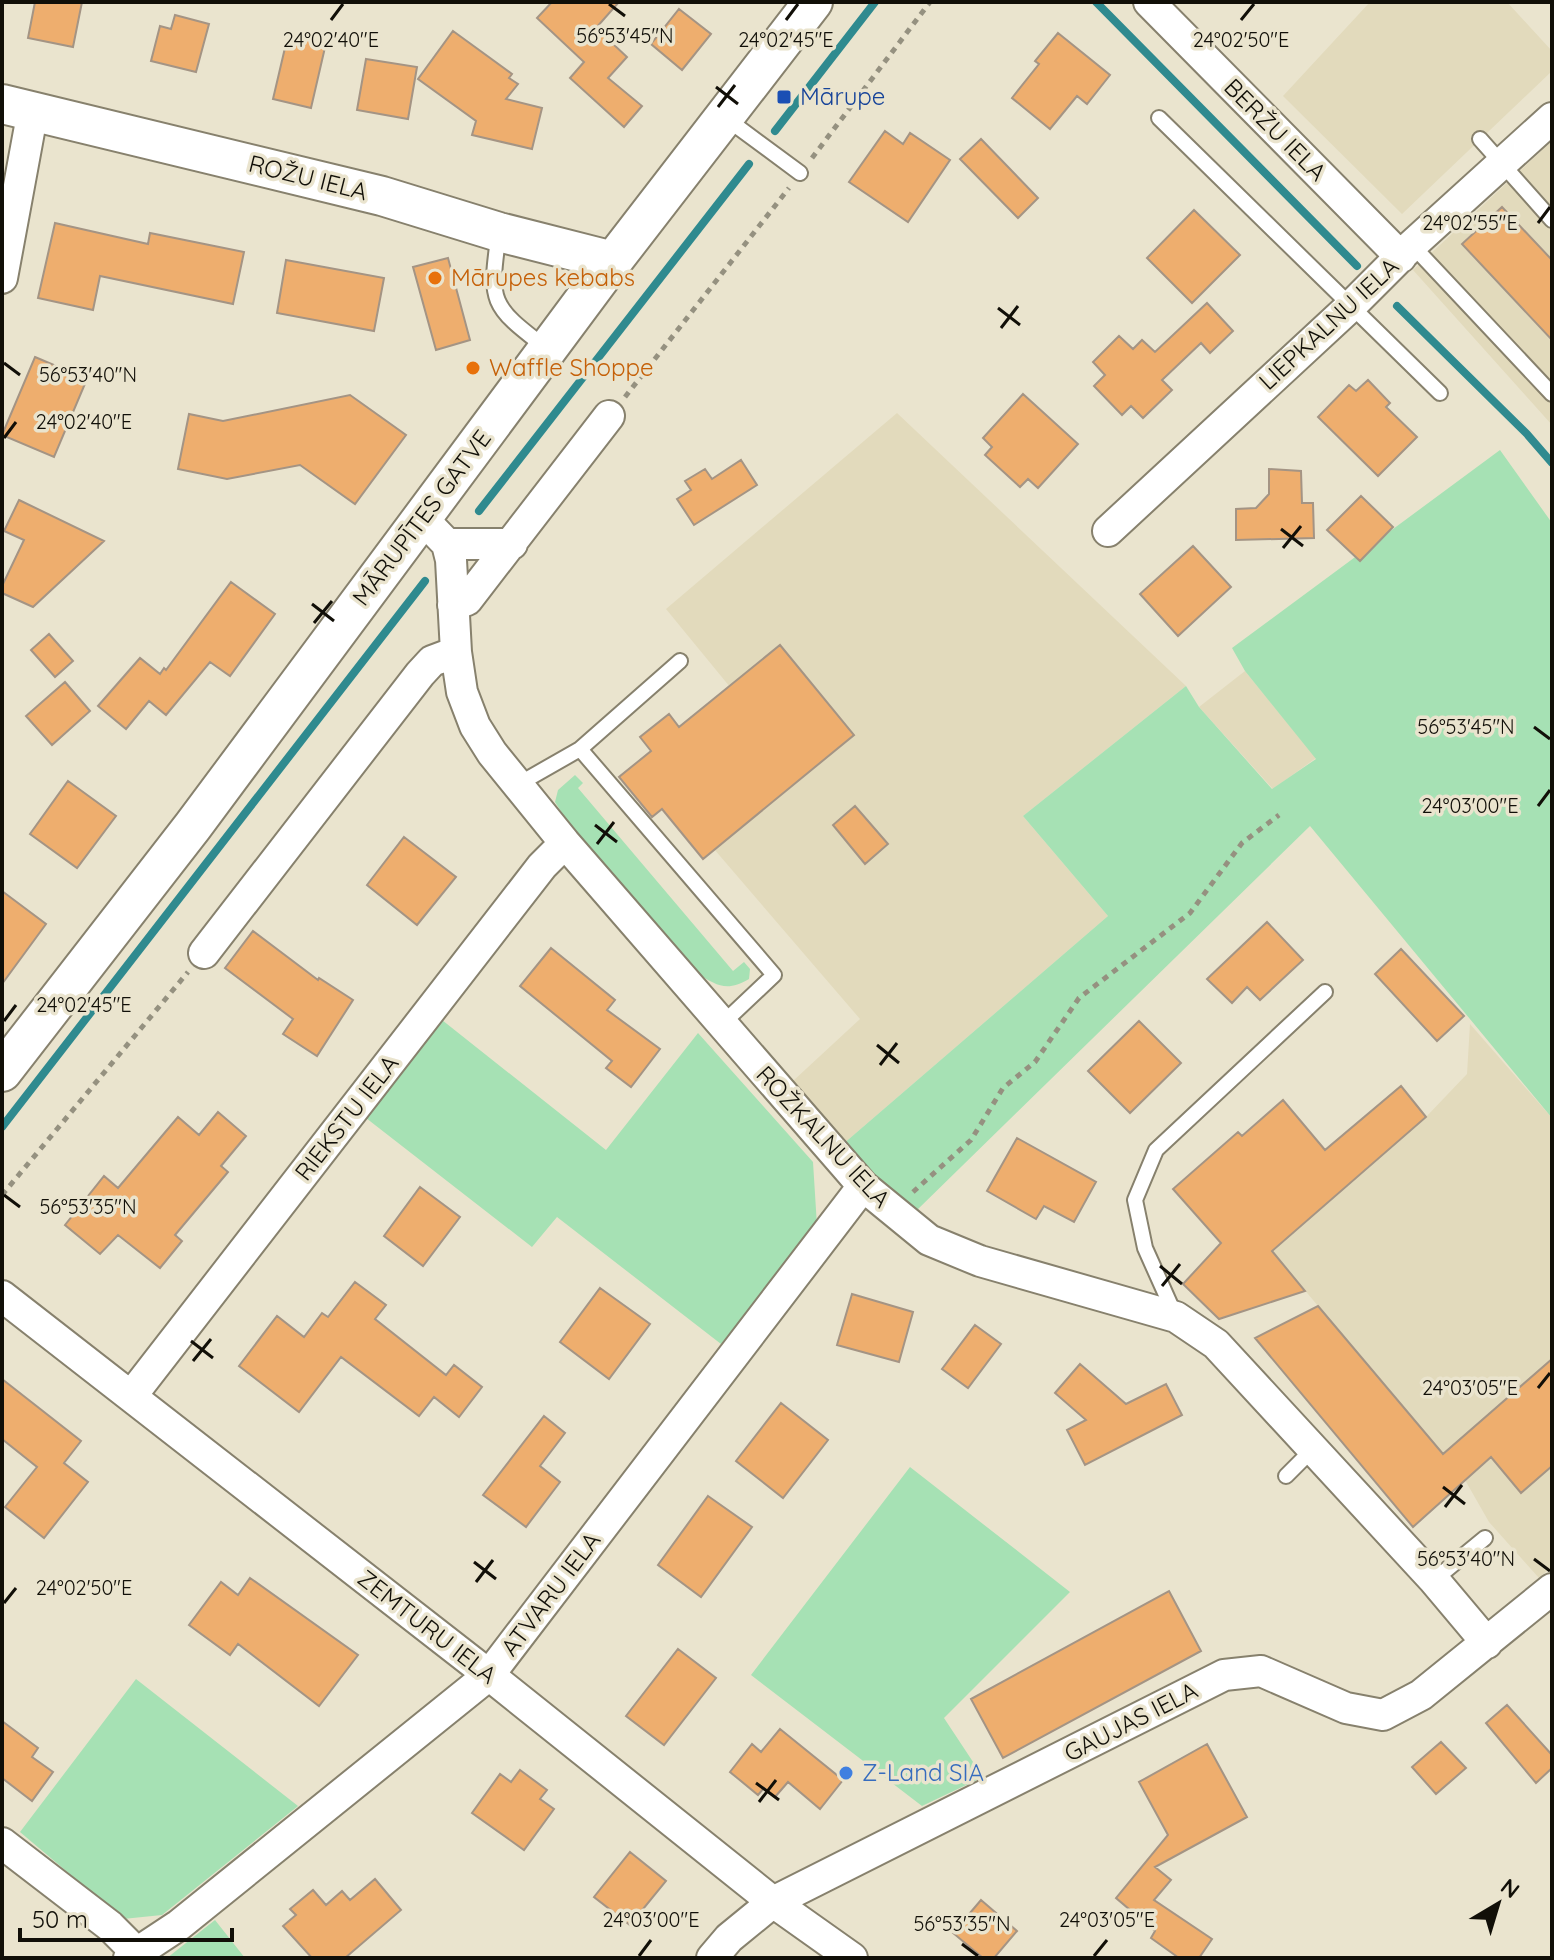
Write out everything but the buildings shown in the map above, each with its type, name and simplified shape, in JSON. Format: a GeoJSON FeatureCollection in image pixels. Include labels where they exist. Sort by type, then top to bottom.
{"type":"FeatureCollection","features":[{"type":"Feature","properties":{"kind":"street","name":"MĀRUPĪTES GATVE"},"geometry":{"type":"LineString","coordinates":[[2,1072],[193,826],[434,531],[549,350],[613,261],[813,2]]}},
{"type":"Feature","properties":{"kind":"street","name":"BERŽU IELA"},"geometry":{"type":"LineString","coordinates":[[1149,2],[1406,251]]}},
{"type":"Feature","properties":{"kind":"street","name":"ROŽU IELA"},"geometry":{"type":"LineString","coordinates":[[17,107],[382,196],[499,232],[613,261]]}},
{"type":"Feature","properties":{"kind":"street"},"geometry":{"type":"LineString","coordinates":[[2,278],[17,107]]}},
{"type":"Feature","properties":{"kind":"street","name":"LIEPKALNU IELA"},"geometry":{"type":"LineString","coordinates":[[1108,531],[1552,118]]}},
{"type":"Feature","properties":{"kind":"street"},"geometry":{"type":"LineString","coordinates":[[453,605],[467,600],[609,416]]}},
{"type":"Feature","properties":{"kind":"street"},"geometry":{"type":"LineString","coordinates":[[434,531],[512,544]]}},
{"type":"Feature","properties":{"kind":"street","name":"ROŽKALNU IELA"},"geometry":{"type":"LineString","coordinates":[[434,531],[451,560],[456,652],[462,692],[475,726],[517,785],[565,843],[863,1186],[929,1240],[980,1261],[1176,1317],[1216,1344],[1434,1580],[1487,1643]]}},
{"type":"Feature","properties":{"kind":"street"},"geometry":{"type":"LineString","coordinates":[[204,953],[420,674],[432,661],[456,652]]}},
{"type":"Feature","properties":{"kind":"street","name":"RIEKSTU IELA"},"geometry":{"type":"LineString","coordinates":[[132,1395],[542,866],[565,843]]}},
{"type":"Feature","properties":{"kind":"street","name":"ATVARU IELA"},"geometry":{"type":"LineString","coordinates":[[132,1955],[179,1925],[489,1675],[863,1186]]}},
{"type":"Feature","properties":{"kind":"street","name":"ZEMTURU IELA"},"geometry":{"type":"LineString","coordinates":[[2,1296],[489,1675],[773,1902],[852,1958]]}},
{"type":"Feature","properties":{"kind":"street","name":"GAUJAS IELA"},"geometry":{"type":"LineString","coordinates":[[712,1958],[729,1938],[773,1902],[1224,1675],[1261,1671],[1346,1708],[1383,1715],[1421,1695],[1552,1589]]}},
{"type":"Feature","properties":{"kind":"street"},"geometry":{"type":"LineString","coordinates":[[2,1843],[110,1926],[132,1955]]}},
{"type":"Feature","properties":{"kind":"lane"},"geometry":{"type":"LineString","coordinates":[[724,117],[800,173]]}},
{"type":"Feature","properties":{"kind":"lane"},"geometry":{"type":"LineString","coordinates":[[1159,118],[1440,393]]}},
{"type":"Feature","properties":{"kind":"lane"},"geometry":{"type":"LineString","coordinates":[[1480,139],[1552,220]]}},
{"type":"Feature","properties":{"kind":"lane"},"geometry":{"type":"LineString","coordinates":[[499,232],[492,278],[498,304],[511,321],[549,350]]}},
{"type":"Feature","properties":{"kind":"lane"},"geometry":{"type":"LineString","coordinates":[[1406,251],[1552,394]]}},
{"type":"Feature","properties":{"kind":"lane"},"geometry":{"type":"LineString","coordinates":[[517,785],[580,749],[680,661]]}},
{"type":"Feature","properties":{"kind":"lane"},"geometry":{"type":"LineString","coordinates":[[580,749],[774,975],[721,1025]]}},
{"type":"Feature","properties":{"kind":"lane"},"geometry":{"type":"LineString","coordinates":[[1176,1317],[1145,1248],[1135,1200],[1156,1150],[1325,992]]}},
{"type":"Feature","properties":{"kind":"lane"},"geometry":{"type":"LineString","coordinates":[[1286,1476],[1313,1449]]}},
{"type":"Feature","properties":{"kind":"lane"},"geometry":{"type":"LineString","coordinates":[[1434,1580],[1485,1538]]}},
{"type":"Feature","properties":{"kind":"path"},"geometry":{"type":"LineString","coordinates":[[609,416],[930,2]]}},
{"type":"Feature","properties":{"kind":"path"},"geometry":{"type":"LineString","coordinates":[[892,1212],[971,1140],[1003,1088],[1035,1062],[1079,998],[1190,913],[1242,843],[1279,815]]}},
{"type":"Feature","properties":{"kind":"path"},"geometry":{"type":"LineString","coordinates":[[2,1195],[204,953]]}},
{"type":"Feature","properties":{"kind":"shaded area"},"geometry":{"type":"Polygon","coordinates":[[[1370,2],[1507,2],[1552,51],[1552,71],[1402,214],[1283,96],[1370,2]]]}},
{"type":"Feature","properties":{"kind":"shaded area"},"geometry":{"type":"Polygon","coordinates":[[[1552,141],[1552,425],[1413,270],[1552,141]]]}},
{"type":"Feature","properties":{"kind":"shaded area"},"geometry":{"type":"Polygon","coordinates":[[[897,413],[1186,686],[1023,816],[1108,916],[842,1145],[793,1081],[860,1019],[714,849],[780,645],[730,687],[666,609],[897,413]]]}},
{"type":"Feature","properties":{"kind":"shaded area"},"geometry":{"type":"Polygon","coordinates":[[[1245,671],[1316,758],[1273,789],[1199,707],[1245,671]]]}},
{"type":"Feature","properties":{"kind":"shaded area"},"geometry":{"type":"Polygon","coordinates":[[[1470,1024],[1552,1118],[1552,1359],[1470,1432],[1521,1493],[1552,1466],[1552,1566],[1539,1578],[1489,1522],[1465,1480],[1286,1268],[1218,1319],[1205,1305],[1247,1273],[1426,1117],[1467,1074],[1470,1024]]]}},
{"type":"Feature","properties":{"kind":"green space"},"geometry":{"type":"Polygon","coordinates":[[[1500,450],[1552,523],[1552,1118],[1310,826],[916,1211],[842,1145],[1108,916],[1023,816],[1186,686],[1199,707],[1272,789],[1316,759],[1245,671],[1232,648],[1500,450]]]}},
{"type":"Feature","properties":{"kind":"green space"},"geometry":{"type":"Polygon","coordinates":[[[575,775],[583,783],[578,788],[733,971],[744,962],[750,969],[749,979],[722,986],[697,973],[567,821],[555,802],[558,790],[575,775]]]}},
{"type":"Feature","properties":{"kind":"green space"},"geometry":{"type":"Polygon","coordinates":[[[442,1020],[606,1150],[698,1033],[813,1162],[817,1226],[721,1344],[557,1217],[532,1247],[366,1118],[442,1020]]]}},
{"type":"Feature","properties":{"kind":"green space"},"geometry":{"type":"Polygon","coordinates":[[[910,1467],[1070,1592],[944,1718],[983,1777],[922,1806],[751,1675],[910,1467]]]}},
{"type":"Feature","properties":{"kind":"green space"},"geometry":{"type":"Polygon","coordinates":[[[136,1679],[298,1806],[162,1915],[123,1919],[20,1832],[136,1679]]]}},
{"type":"Feature","properties":{"kind":"green space"},"geometry":{"type":"Polygon","coordinates":[[[215,1920],[245,1958],[167,1958],[215,1920]]]}},
{"type":"Feature","properties":{"kind":"waterway"},"geometry":{"type":"LineString","coordinates":[[775,131],[875,2]]}},
{"type":"Feature","properties":{"kind":"waterway"},"geometry":{"type":"LineString","coordinates":[[1096,2],[1357,266]]}},
{"type":"Feature","properties":{"kind":"waterway"},"geometry":{"type":"LineString","coordinates":[[479,511],[749,164]]}},
{"type":"Feature","properties":{"kind":"waterway"},"geometry":{"type":"LineString","coordinates":[[1397,306],[1527,434],[1552,463]]}},
{"type":"Feature","properties":{"kind":"waterway"},"geometry":{"type":"LineString","coordinates":[[2,1127],[425,581]]}},
{"type":"Feature","properties":{"kind":"place","name":"Mārupe"},"geometry":{"type":"Point","coordinates":[784,97]}},
{"type":"Feature","properties":{"kind":"place","name":"Mārupes kebabs"},"geometry":{"type":"Point","coordinates":[435,278]}},
{"type":"Feature","properties":{"kind":"place","name":"Waffle Shoppe"},"geometry":{"type":"Point","coordinates":[473,368]}},
{"type":"Feature","properties":{"kind":"place","name":"Z-Land SIA"},"geometry":{"type":"Point","coordinates":[846,1773]}}]}
